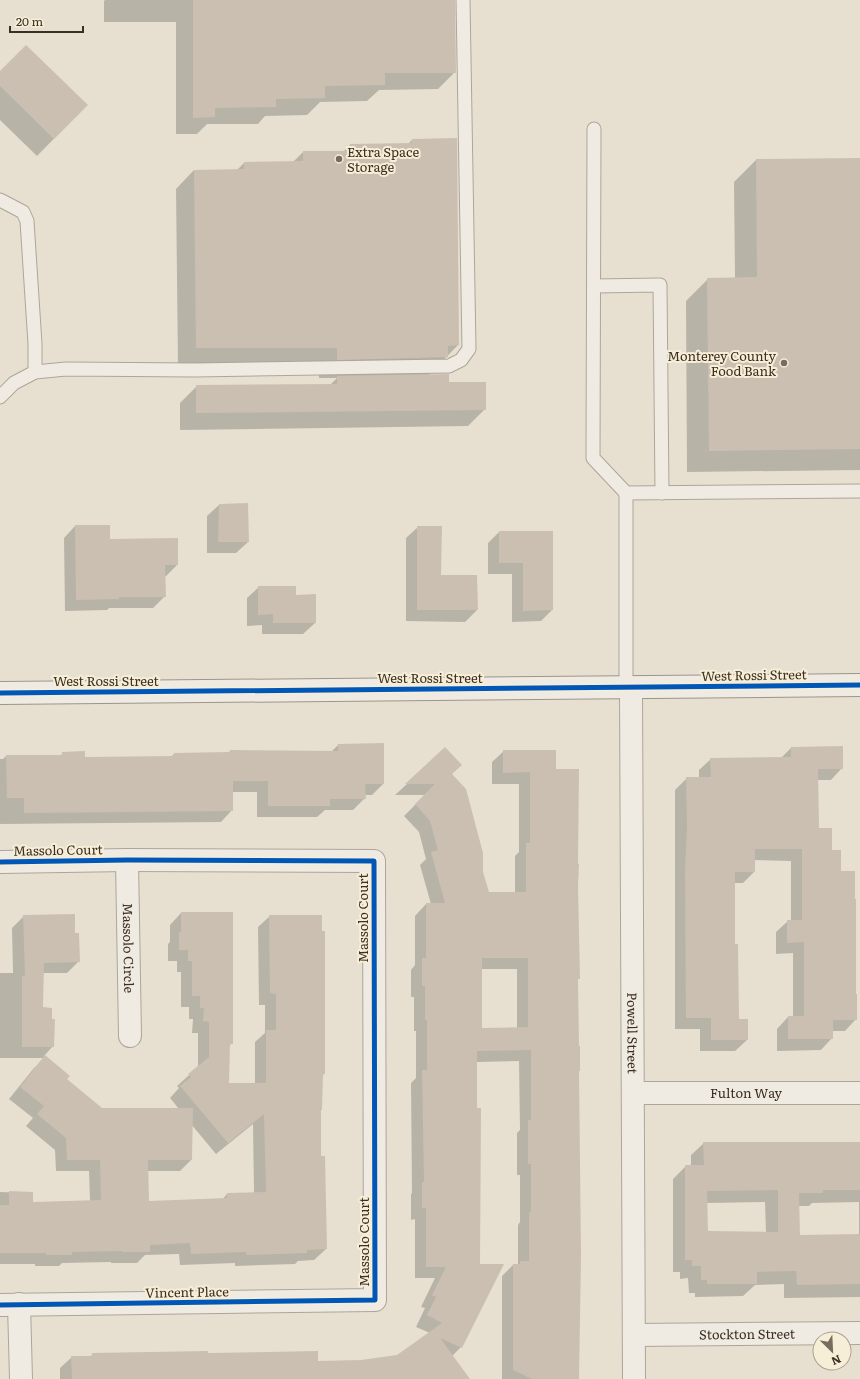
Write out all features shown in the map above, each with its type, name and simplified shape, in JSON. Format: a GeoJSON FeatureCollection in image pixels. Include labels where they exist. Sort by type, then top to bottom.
{"type":"FeatureCollection","features":[{"type":"Feature","properties":{"kind":"street","name":"West Rossi Street"},"geometry":{"type":"LineString","coordinates":[[0,693],[860,685]]}},
{"type":"Feature","properties":{"kind":"street","name":"Powell Street"},"geometry":{"type":"LineString","coordinates":[[628,688],[633,1093],[634,1379]]}},
{"type":"Feature","properties":{"kind":"street","name":"Massolo Court"},"geometry":{"type":"LineString","coordinates":[[0,862],[127,860],[374,861],[375,1300]]}},
{"type":"Feature","properties":{"kind":"street","name":"Massolo Circle"},"geometry":{"type":"LineString","coordinates":[[127,860],[130,1036]]}},
{"type":"Feature","properties":{"kind":"street","name":"Fulton Way"},"geometry":{"type":"LineString","coordinates":[[633,1093],[860,1093]]}},
{"type":"Feature","properties":{"kind":"street","name":"Vincent Place"},"geometry":{"type":"LineString","coordinates":[[10,1305],[375,1300]]}},
{"type":"Feature","properties":{"kind":"street"},"geometry":{"type":"LineString","coordinates":[[10,1305],[21,1379]]}},
{"type":"Feature","properties":{"kind":"street","name":"Stockton Street"},"geometry":{"type":"LineString","coordinates":[[635,1336],[860,1333]]}},
{"type":"Feature","properties":{"kind":"lane"},"geometry":{"type":"LineString","coordinates":[[0,397],[14,383],[35,372],[66,369],[195,370],[449,366],[461,360],[469,350],[463,0]]}},
{"type":"Feature","properties":{"kind":"lane"},"geometry":{"type":"LineString","coordinates":[[594,129],[593,458],[626,493],[628,688]]}},
{"type":"Feature","properties":{"kind":"lane"},"geometry":{"type":"LineString","coordinates":[[0,200],[23,212],[27,221],[35,344],[35,372]]}},
{"type":"Feature","properties":{"kind":"lane"},"geometry":{"type":"LineString","coordinates":[[594,286],[660,285],[662,492]]}},
{"type":"Feature","properties":{"kind":"lane"},"geometry":{"type":"LineString","coordinates":[[626,493],[860,491]]}},
{"type":"Feature","properties":{"kind":"building"},"geometry":{"type":"Polygon","coordinates":[[[193,0],[455,0],[456,73],[385,73],[385,85],[325,86],[325,98],[276,99],[276,107],[215,108],[215,117],[193,118],[193,0]]]}},
{"type":"Feature","properties":{"kind":"building"},"geometry":{"type":"Polygon","coordinates":[[[26,45],[88,105],[54,139],[0,86],[0,71],[26,45]]]}},
{"type":"Feature","properties":{"kind":"building"},"geometry":{"type":"Polygon","coordinates":[[[457,138],[459,345],[448,346],[448,357],[337,360],[337,348],[196,348],[194,170],[244,169],[244,162],[303,161],[303,151],[350,151],[350,144],[412,143],[412,139],[457,138]]]}},
{"type":"Feature","properties":{"kind":"building","name":"Monterey County Food Bank"},"geometry":{"type":"Polygon","coordinates":[[[860,158],[860,449],[709,451],[707,278],[757,277],[756,159],[860,158]]]}},
{"type":"Feature","properties":{"kind":"building"},"geometry":{"type":"Polygon","coordinates":[[[449,374],[449,382],[486,382],[486,410],[196,413],[196,385],[337,384],[337,376],[449,374]]]}},
{"type":"Feature","properties":{"kind":"building"},"geometry":{"type":"Polygon","coordinates":[[[248,503],[249,542],[218,542],[219,504],[248,503]]]}},
{"type":"Feature","properties":{"kind":"building"},"geometry":{"type":"Polygon","coordinates":[[[75,525],[110,525],[110,539],[178,538],[178,565],[165,565],[166,597],[119,597],[119,599],[76,600],[75,525]]]}},
{"type":"Feature","properties":{"kind":"building"},"geometry":{"type":"Polygon","coordinates":[[[417,526],[442,526],[441,575],[477,575],[478,610],[417,610],[417,526]]]}},
{"type":"Feature","properties":{"kind":"building"},"geometry":{"type":"Polygon","coordinates":[[[499,531],[553,531],[553,610],[523,611],[523,563],[499,563],[499,531]]]}},
{"type":"Feature","properties":{"kind":"building"},"geometry":{"type":"Polygon","coordinates":[[[258,586],[296,586],[296,595],[316,594],[316,623],[273,623],[273,614],[258,615],[258,586]]]}},
{"type":"Feature","properties":{"kind":"building"},"geometry":{"type":"Polygon","coordinates":[[[384,743],[384,784],[365,784],[366,799],[330,799],[330,806],[268,806],[268,781],[233,781],[233,811],[24,813],[24,798],[7,798],[6,755],[62,755],[62,752],[85,751],[85,757],[174,756],[174,753],[230,752],[230,750],[338,751],[338,744],[384,743]]]}},
{"type":"Feature","properties":{"kind":"building"},"geometry":{"type":"Polygon","coordinates":[[[843,746],[843,769],[818,769],[819,828],[832,828],[832,850],[841,850],[841,871],[855,871],[857,1020],[833,1020],[833,1039],[788,1039],[788,1016],[804,1016],[804,942],[787,943],[787,920],[802,920],[802,849],[755,849],[755,872],[735,872],[735,944],[738,944],[739,1019],[748,1019],[748,1040],[711,1040],[711,1018],[686,1018],[686,777],[711,777],[710,758],[791,757],[791,747],[843,746]]]}},
{"type":"Feature","properties":{"kind":"building"},"geometry":{"type":"Polygon","coordinates":[[[445,747],[462,765],[452,774],[466,789],[483,853],[483,872],[489,892],[526,892],[526,843],[530,843],[530,772],[503,773],[503,750],[556,750],[556,769],[579,769],[578,886],[580,979],[578,979],[580,1046],[581,1256],[579,1379],[532,1379],[513,1370],[513,1264],[520,1264],[520,1261],[529,1261],[531,1164],[528,1164],[528,1120],[531,1120],[531,1050],[477,1051],[477,1108],[481,1108],[480,1264],[504,1264],[462,1348],[440,1338],[470,1379],[72,1379],[71,1356],[92,1356],[92,1353],[318,1351],[318,1361],[361,1360],[397,1355],[442,1323],[427,1315],[436,1297],[432,1295],[446,1267],[426,1267],[426,1208],[422,1208],[422,1182],[424,1182],[422,1070],[427,1070],[427,1020],[425,1020],[425,986],[422,986],[422,958],[426,958],[426,903],[445,903],[431,852],[438,850],[430,821],[415,804],[435,784],[405,784],[445,747]],[[482,958],[482,1028],[528,1027],[528,958],[482,958]]]}},
{"type":"Feature","properties":{"kind":"building"},"geometry":{"type":"Polygon","coordinates":[[[181,912],[233,912],[233,1044],[230,1044],[229,1083],[266,1083],[266,1030],[276,1030],[276,994],[270,993],[269,915],[322,915],[322,931],[325,931],[325,1074],[323,1074],[321,1110],[321,1156],[325,1156],[327,1249],[307,1250],[307,1253],[246,1255],[246,1252],[191,1254],[190,1243],[150,1245],[150,1252],[72,1252],[72,1255],[46,1255],[46,1253],[0,1253],[0,1205],[9,1205],[9,1191],[33,1192],[33,1202],[101,1200],[100,1160],[67,1160],[66,1138],[37,1114],[44,1106],[20,1087],[45,1055],[70,1076],[67,1079],[102,1108],[193,1108],[192,1160],[148,1160],[149,1201],[227,1198],[227,1193],[266,1192],[264,1114],[228,1143],[180,1086],[191,1077],[188,1074],[209,1057],[209,1022],[203,1021],[204,1008],[200,1008],[200,996],[192,996],[192,961],[188,961],[188,950],[179,950],[181,912]]]}},
{"type":"Feature","properties":{"kind":"building"},"geometry":{"type":"Polygon","coordinates":[[[75,914],[75,933],[79,933],[80,962],[44,963],[43,1007],[52,1008],[52,1019],[55,1019],[54,1047],[22,1047],[22,976],[25,976],[23,915],[75,914]]]}},
{"type":"Feature","properties":{"kind":"building"},"geometry":{"type":"Polygon","coordinates":[[[703,1142],[860,1142],[860,1190],[823,1190],[823,1193],[799,1193],[800,1235],[860,1234],[860,1284],[797,1285],[796,1271],[757,1272],[757,1284],[707,1284],[707,1280],[701,1280],[701,1266],[692,1266],[692,1260],[685,1260],[685,1165],[704,1165],[703,1142]],[[778,1190],[707,1191],[708,1231],[778,1232],[778,1190]]]}},
{"type":"Feature","properties":{"kind":"cycle path"},"geometry":{"type":"LineString","coordinates":[[0,693],[860,685]]}},
{"type":"Feature","properties":{"kind":"cycle path"},"geometry":{"type":"LineString","coordinates":[[0,862],[127,860],[374,861],[375,1300],[0,1305]]}},
{"type":"Feature","properties":{"kind":"place","name":"Extra Space Storage"},"geometry":{"type":"Point","coordinates":[339,159]}},
{"type":"Feature","properties":{"kind":"place","name":"Monterey County Food Bank"},"geometry":{"type":"Point","coordinates":[784,363]}}]}
